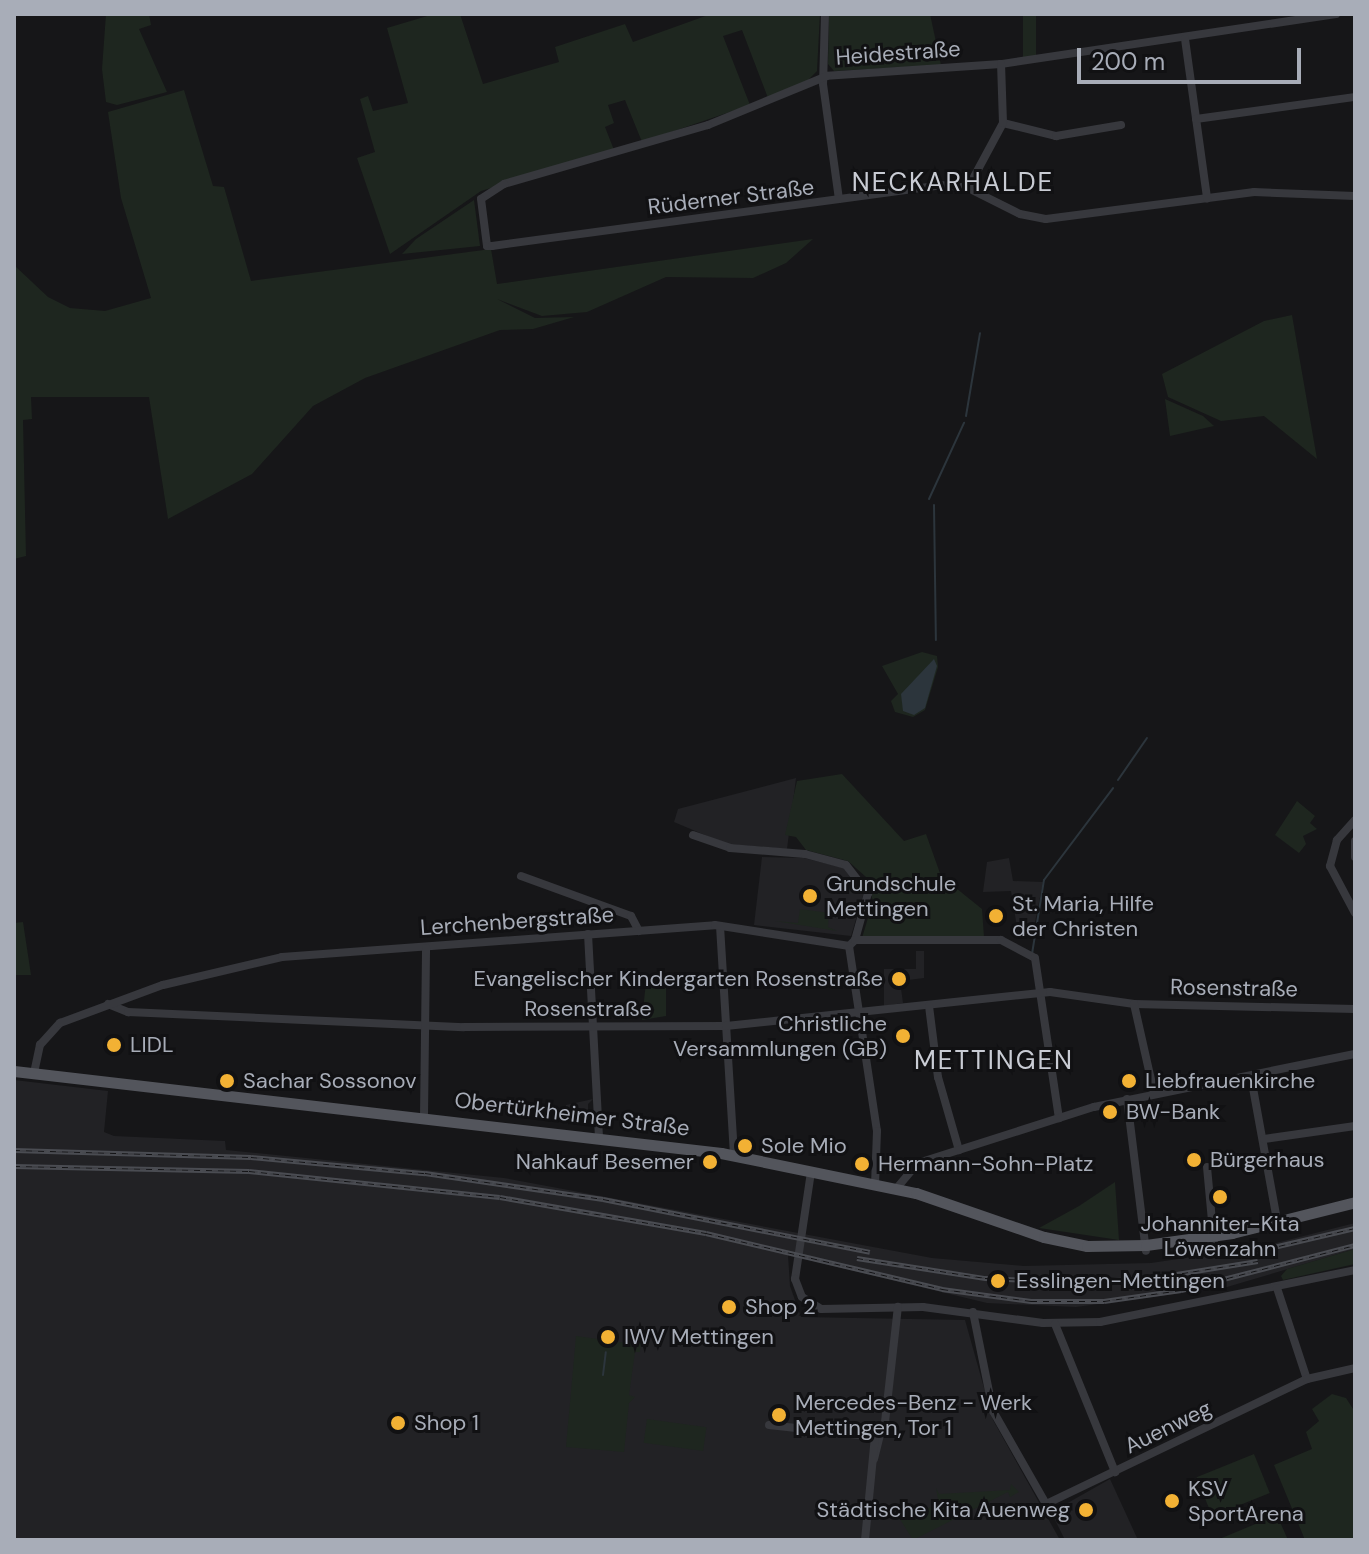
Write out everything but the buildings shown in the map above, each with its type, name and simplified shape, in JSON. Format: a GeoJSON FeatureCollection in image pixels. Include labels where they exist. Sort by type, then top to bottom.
{"type":"FeatureCollection","features":[{"type":"Feature","properties":{"kind":"main road","name":"Obertürkheimer Straße"},"geometry":{"type":"LineString","coordinates":[[14,1071],[599,1136],[734,1155],[901,1191],[1055,1247],[1098,1253],[1213,1239]]}},
{"type":"Feature","properties":{"kind":"main road"},"geometry":{"type":"LineString","coordinates":[[1213,1239],[1278,1225],[1355,1202]]}},
{"type":"Feature","properties":{"kind":"main road"},"geometry":{"type":"LineString","coordinates":[[1213,1239],[1288,1229],[1355,1209]]}},
{"type":"Feature","properties":{"kind":"street"},"geometry":{"type":"LineString","coordinates":[[825,14],[823,78],[839,199]]}},
{"type":"Feature","properties":{"kind":"street","name":"Heidestraße"},"geometry":{"type":"LineString","coordinates":[[481,197],[510,182],[715,123],[823,78],[1001,64],[1185,39],[1336,14]]}},
{"type":"Feature","properties":{"kind":"street"},"geometry":{"type":"LineString","coordinates":[[1185,39],[1207,198]]}},
{"type":"Feature","properties":{"kind":"street"},"geometry":{"type":"LineString","coordinates":[[968,188],[1003,123],[1001,64]]}},
{"type":"Feature","properties":{"kind":"street"},"geometry":{"type":"LineString","coordinates":[[1196,119],[1355,97]]}},
{"type":"Feature","properties":{"kind":"street"},"geometry":{"type":"LineString","coordinates":[[1003,123],[1056,136],[1121,125]]}},
{"type":"Feature","properties":{"kind":"street","name":"Rüderner Straße"},"geometry":{"type":"LineString","coordinates":[[481,197],[487,246],[492,246],[934,185],[968,188],[1039,219],[1277,191],[1355,196]]}},
{"type":"Feature","properties":{"kind":"street"},"geometry":{"type":"LineString","coordinates":[[1355,820],[1337,840],[1330,866],[1355,913]]}},
{"type":"Feature","properties":{"kind":"street"},"geometry":{"type":"LineString","coordinates":[[693,835],[730,848],[805,854],[848,866],[868,890],[852,943],[859,1015],[877,1131],[875,1185]]}},
{"type":"Feature","properties":{"kind":"street"},"geometry":{"type":"LineString","coordinates":[[1355,841],[1355,857]]}},
{"type":"Feature","properties":{"kind":"street"},"geometry":{"type":"LineString","coordinates":[[521,876],[633,917],[639,931]]}},
{"type":"Feature","properties":{"kind":"street"},"geometry":{"type":"LineString","coordinates":[[720,926],[734,1155]]}},
{"type":"Feature","properties":{"kind":"street","name":"Lerchenbergstraße"},"geometry":{"type":"LineString","coordinates":[[34,1073],[40,1045],[53,1027],[108,1004],[261,961],[588,934],[720,926],[852,943],[1001,940],[1036,960],[1041,992]]}},
{"type":"Feature","properties":{"kind":"street"},"geometry":{"type":"LineString","coordinates":[[588,934],[599,1136]]}},
{"type":"Feature","properties":{"kind":"street"},"geometry":{"type":"LineString","coordinates":[[424,1116],[426,948]]}},
{"type":"Feature","properties":{"kind":"street"},"geometry":{"type":"LineString","coordinates":[[1041,992],[1059,1118]]}},
{"type":"Feature","properties":{"kind":"street","name":"Rosenstraße"},"geometry":{"type":"LineString","coordinates":[[108,1004],[126,1012],[425,1027],[726,1026],[859,1015],[1041,992],[1134,1004],[1355,1009]]}},
{"type":"Feature","properties":{"kind":"street"},"geometry":{"type":"LineString","coordinates":[[1134,1004],[1154,1093]]}},
{"type":"Feature","properties":{"kind":"street"},"geometry":{"type":"LineString","coordinates":[[929,1006],[938,1077],[959,1150]]}},
{"type":"Feature","properties":{"kind":"street"},"geometry":{"type":"LineString","coordinates":[[901,1191],[915,1165],[1059,1118],[1154,1093],[1251,1077],[1355,1054]]}},
{"type":"Feature","properties":{"kind":"street"},"geometry":{"type":"LineString","coordinates":[[1251,1077],[1278,1225]]}},
{"type":"Feature","properties":{"kind":"street"},"geometry":{"type":"LineString","coordinates":[[1127,1099],[1146,1248]]}},
{"type":"Feature","properties":{"kind":"street"},"geometry":{"type":"LineString","coordinates":[[1264,1139],[1355,1126]]}},
{"type":"Feature","properties":{"kind":"street"},"geometry":{"type":"LineString","coordinates":[[1207,1167],[1213,1239]]}},
{"type":"Feature","properties":{"kind":"street"},"geometry":{"type":"LineString","coordinates":[[811,1172],[795,1272],[800,1294],[821,1309],[898,1307],[973,1312],[1055,1324],[1130,1318],[1355,1270]]}},
{"type":"Feature","properties":{"kind":"street"},"geometry":{"type":"LineString","coordinates":[[1277,1288],[1307,1379]]}},
{"type":"Feature","properties":{"kind":"street"},"geometry":{"type":"LineString","coordinates":[[865,1540],[874,1459],[898,1307]]}},
{"type":"Feature","properties":{"kind":"street","name":"Auenweg"},"geometry":{"type":"LineString","coordinates":[[973,1312],[993,1411],[1044,1504],[1307,1379],[1355,1368]]}},
{"type":"Feature","properties":{"kind":"street"},"geometry":{"type":"LineString","coordinates":[[1055,1324],[1115,1472]]}},
{"type":"Feature","properties":{"kind":"street"},"geometry":{"type":"LineString","coordinates":[[769,1425],[878,1434]]}},
{"type":"Feature","properties":{"kind":"shaded area"},"geometry":{"type":"Polygon","coordinates":[[[106,14],[149,14],[151,25],[139,29],[167,92],[117,105],[106,102],[102,69],[106,14]]]}},
{"type":"Feature","properties":{"kind":"shaded area"},"geometry":{"type":"Polygon","coordinates":[[[434,14],[460,14],[483,84],[559,62],[555,47],[625,24],[633,42],[711,14],[820,14],[817,71],[807,81],[768,98],[742,30],[723,36],[750,105],[642,142],[625,100],[608,105],[614,123],[605,127],[614,150],[481,191],[390,254],[357,158],[375,152],[360,99],[368,96],[373,111],[408,103],[387,28],[434,14]]]}},
{"type":"Feature","properties":{"kind":"shaded area"},"geometry":{"type":"Polygon","coordinates":[[[829,14],[930,14],[941,65],[834,71],[828,64],[829,14]]]}},
{"type":"Feature","properties":{"kind":"shaded area"},"geometry":{"type":"Polygon","coordinates":[[[1023,14],[1036,14],[1036,57],[1023,57],[1023,14]]]}},
{"type":"Feature","properties":{"kind":"shaded area"},"geometry":{"type":"Polygon","coordinates":[[[184,90],[213,186],[224,187],[251,281],[491,249],[497,284],[813,239],[786,263],[753,278],[666,277],[587,312],[542,316],[497,299],[535,318],[574,317],[533,329],[500,330],[365,378],[313,406],[252,474],[168,519],[149,397],[31,397],[32,419],[23,420],[26,556],[14,559],[14,265],[48,297],[70,308],[105,311],[151,298],[121,198],[108,112],[184,90]]]}},
{"type":"Feature","properties":{"kind":"shaded area"},"geometry":{"type":"Polygon","coordinates":[[[474,200],[480,246],[402,254],[416,239],[474,200]]]}},
{"type":"Feature","properties":{"kind":"shaded area"},"geometry":{"type":"Polygon","coordinates":[[[1292,315],[1317,459],[1264,416],[1221,421],[1168,397],[1162,374],[1264,321],[1292,315]]]}},
{"type":"Feature","properties":{"kind":"shaded area"},"geometry":{"type":"Polygon","coordinates":[[[1165,399],[1203,416],[1214,426],[1170,436],[1165,399]]]}},
{"type":"Feature","properties":{"kind":"shaded area"},"geometry":{"type":"Polygon","coordinates":[[[922,652],[937,656],[938,667],[925,710],[913,717],[895,712],[891,701],[898,694],[882,666],[922,652]]]}},
{"type":"Feature","properties":{"kind":"shaded area"},"geometry":{"type":"Polygon","coordinates":[[[934,659],[937,666],[925,708],[914,715],[903,711],[901,694],[934,659]]]}},
{"type":"Feature","properties":{"kind":"shaded area"},"geometry":{"type":"Polygon","coordinates":[[[842,774],[904,841],[926,834],[941,876],[982,909],[984,937],[862,938],[873,901],[866,877],[848,861],[806,850],[796,837],[785,835],[797,781],[842,774]]]}},
{"type":"Feature","properties":{"kind":"shaded area"},"geometry":{"type":"Polygon","coordinates":[[[796,778],[787,849],[726,844],[674,822],[678,809],[796,778]]]}},
{"type":"Feature","properties":{"kind":"shaded area"},"geometry":{"type":"Polygon","coordinates":[[[1297,801],[1315,816],[1310,823],[1317,829],[1303,836],[1306,844],[1299,853],[1275,835],[1297,801]]]}},
{"type":"Feature","properties":{"kind":"shaded area","name":"Grundschule Mettingen"},"geometry":{"type":"Polygon","coordinates":[[[762,857],[804,858],[844,868],[864,892],[851,936],[754,925],[762,857]]]}},
{"type":"Feature","properties":{"kind":"shaded area"},"geometry":{"type":"Polygon","coordinates":[[[1009,858],[1013,881],[1043,882],[1034,927],[1017,927],[1011,891],[983,892],[987,862],[1009,858]]]}},
{"type":"Feature","properties":{"kind":"shaded area"},"geometry":{"type":"Polygon","coordinates":[[[800,909],[829,913],[828,927],[837,931],[775,921],[798,923],[800,909]]]}},
{"type":"Feature","properties":{"kind":"shaded area"},"geometry":{"type":"Polygon","coordinates":[[[23,922],[31,975],[14,975],[14,923],[23,922]]]}},
{"type":"Feature","properties":{"kind":"shaded area","name":"Evangelischer Kindergarten Rosenstraße"},"geometry":{"type":"Polygon","coordinates":[[[916,951],[924,951],[924,978],[900,981],[903,1003],[884,1006],[884,969],[916,969],[916,951]]]}},
{"type":"Feature","properties":{"kind":"shaded area"},"geometry":{"type":"Polygon","coordinates":[[[646,982],[666,982],[666,1016],[642,1020],[646,982]]]}},
{"type":"Feature","properties":{"kind":"shaded area"},"geometry":{"type":"Polygon","coordinates":[[[14,1080],[108,1091],[104,1132],[114,1136],[225,1141],[226,1150],[504,1178],[932,1258],[1024,1266],[1151,1263],[1260,1247],[1355,1223],[1355,1249],[1227,1287],[1076,1307],[987,1303],[788,1255],[790,1286],[801,1317],[965,1320],[993,1420],[1060,1540],[14,1540],[14,1080]]]}},
{"type":"Feature","properties":{"kind":"shaded area"},"geometry":{"type":"Polygon","coordinates":[[[593,1099],[588,1104],[588,1112],[594,1113],[592,1124],[563,1122],[566,1105],[593,1099]]]}},
{"type":"Feature","properties":{"kind":"shaded area"},"geometry":{"type":"Polygon","coordinates":[[[1115,1182],[1119,1240],[1039,1228],[1079,1206],[1115,1182]]]}},
{"type":"Feature","properties":{"kind":"shaded area"},"geometry":{"type":"Polygon","coordinates":[[[1355,1249],[1355,1264],[1283,1280],[1281,1276],[1287,1269],[1355,1249]]]}},
{"type":"Feature","properties":{"kind":"shaded area"},"geometry":{"type":"Polygon","coordinates":[[[576,1336],[634,1344],[636,1337],[641,1338],[640,1352],[635,1352],[629,1395],[635,1397],[629,1403],[624,1452],[566,1447],[576,1336]]]}},
{"type":"Feature","properties":{"kind":"shaded area"},"geometry":{"type":"Polygon","coordinates":[[[1332,1394],[1346,1398],[1355,1412],[1355,1540],[1305,1540],[1274,1465],[1312,1449],[1306,1432],[1319,1421],[1312,1409],[1332,1394]]]}},
{"type":"Feature","properties":{"kind":"shaded area"},"geometry":{"type":"Polygon","coordinates":[[[647,1419],[706,1427],[703,1451],[644,1443],[647,1419]]]}},
{"type":"Feature","properties":{"kind":"shaded area"},"geometry":{"type":"Polygon","coordinates":[[[1254,1454],[1270,1493],[1212,1516],[1197,1477],[1254,1454]]]}},
{"type":"Feature","properties":{"kind":"shaded area","name":"Städtische Kita Auenweg"},"geometry":{"type":"Polygon","coordinates":[[[1110,1479],[1138,1540],[1065,1540],[1049,1508],[1057,1509],[1110,1479]]]}},
{"type":"Feature","properties":{"kind":"shaded area"},"geometry":{"type":"Polygon","coordinates":[[[1011,1484],[1019,1492],[1010,1497],[1008,1492],[913,1540],[898,1516],[939,1505],[936,1488],[939,1494],[1010,1490],[1011,1484]]]}},
{"type":"Feature","properties":{"kind":"shaded area"},"geometry":{"type":"Polygon","coordinates":[[[1277,1515],[1288,1540],[1217,1540],[1277,1515]]]}},
{"type":"Feature","properties":{"kind":"waterway"},"geometry":{"type":"LineString","coordinates":[[966,416],[980,333]]}},
{"type":"Feature","properties":{"kind":"waterway"},"geometry":{"type":"LineString","coordinates":[[929,499],[964,423]]}},
{"type":"Feature","properties":{"kind":"waterway"},"geometry":{"type":"LineString","coordinates":[[934,505],[936,640]]}},
{"type":"Feature","properties":{"kind":"waterway"},"geometry":{"type":"LineString","coordinates":[[1118,780],[1147,738]]}},
{"type":"Feature","properties":{"kind":"waterway"},"geometry":{"type":"LineString","coordinates":[[1032,954],[1044,880],[1113,788]]}},
{"type":"Feature","properties":{"kind":"waterway"},"geometry":{"type":"LineString","coordinates":[[603,1375],[606,1352]]}},
{"type":"Feature","properties":{"kind":"railway"},"geometry":{"type":"LineString","coordinates":[[14,1150],[251,1157],[425,1173],[603,1199],[870,1252]]}},
{"type":"Feature","properties":{"kind":"railway"},"geometry":{"type":"LineString","coordinates":[[14,1166],[249,1171],[500,1197],[706,1233],[942,1289],[1031,1301],[1104,1301],[1181,1290],[1355,1245]]}},
{"type":"Feature","properties":{"kind":"railway"},"geometry":{"type":"LineString","coordinates":[[1244,1254],[1355,1228]]}},
{"type":"Feature","properties":{"kind":"railway"},"geometry":{"type":"LineString","coordinates":[[857,1258],[985,1278],[1080,1282],[1158,1277],[1258,1261]]}},
{"type":"Feature","properties":{"kind":"place","name":"Grundschule Mettingen"},"geometry":{"type":"Point","coordinates":[810,896]}},
{"type":"Feature","properties":{"kind":"place","name":"St. Maria, Hilfe der Christen"},"geometry":{"type":"Point","coordinates":[996,916]}},
{"type":"Feature","properties":{"kind":"place","name":"Evangelischer Kindergarten Rosenstraße"},"geometry":{"type":"Point","coordinates":[899,979]}},
{"type":"Feature","properties":{"kind":"place","name":"Christliche Versammlungen (GB)"},"geometry":{"type":"Point","coordinates":[903,1036]}},
{"type":"Feature","properties":{"kind":"place","name":"LIDL"},"geometry":{"type":"Point","coordinates":[114,1045]}},
{"type":"Feature","properties":{"kind":"place","name":"Sachar Sossonov"},"geometry":{"type":"Point","coordinates":[227,1081]}},
{"type":"Feature","properties":{"kind":"place","name":"Liebfrauenkirche"},"geometry":{"type":"Point","coordinates":[1129,1081]}},
{"type":"Feature","properties":{"kind":"place","name":"BW-Bank"},"geometry":{"type":"Point","coordinates":[1110,1112]}},
{"type":"Feature","properties":{"kind":"place","name":"Sole Mio"},"geometry":{"type":"Point","coordinates":[745,1146]}},
{"type":"Feature","properties":{"kind":"place","name":"Bürgerhaus"},"geometry":{"type":"Point","coordinates":[1194,1160]}},
{"type":"Feature","properties":{"kind":"place","name":"Nahkauf Besemer"},"geometry":{"type":"Point","coordinates":[710,1162]}},
{"type":"Feature","properties":{"kind":"place","name":"Hermann-Sohn-Platz"},"geometry":{"type":"Point","coordinates":[862,1164]}},
{"type":"Feature","properties":{"kind":"place","name":"Johanniter-Kita Löwenzahn"},"geometry":{"type":"Point","coordinates":[1220,1197]}},
{"type":"Feature","properties":{"kind":"place","name":"Esslingen-Mettingen"},"geometry":{"type":"Point","coordinates":[998,1281]}},
{"type":"Feature","properties":{"kind":"place","name":"Shop 2"},"geometry":{"type":"Point","coordinates":[729,1307]}},
{"type":"Feature","properties":{"kind":"place","name":"IWV Mettingen"},"geometry":{"type":"Point","coordinates":[608,1337]}},
{"type":"Feature","properties":{"kind":"place","name":"Mercedes-Benz - Werk Mettingen, Tor 1"},"geometry":{"type":"Point","coordinates":[779,1415]}},
{"type":"Feature","properties":{"kind":"place","name":"Shop 1"},"geometry":{"type":"Point","coordinates":[398,1423]}},
{"type":"Feature","properties":{"kind":"place","name":"KSV SportArena"},"geometry":{"type":"Point","coordinates":[1172,1501]}},
{"type":"Feature","properties":{"kind":"place","name":"Städtische Kita Auenweg"},"geometry":{"type":"Point","coordinates":[1086,1510]}},
{"type":"Feature","properties":{"kind":"district","name":"NECKARHALDE"},"geometry":{"type":"Point","coordinates":[953,183]}},
{"type":"Feature","properties":{"kind":"district","name":"METTINGEN"},"geometry":{"type":"Point","coordinates":[994,1061]}}]}
